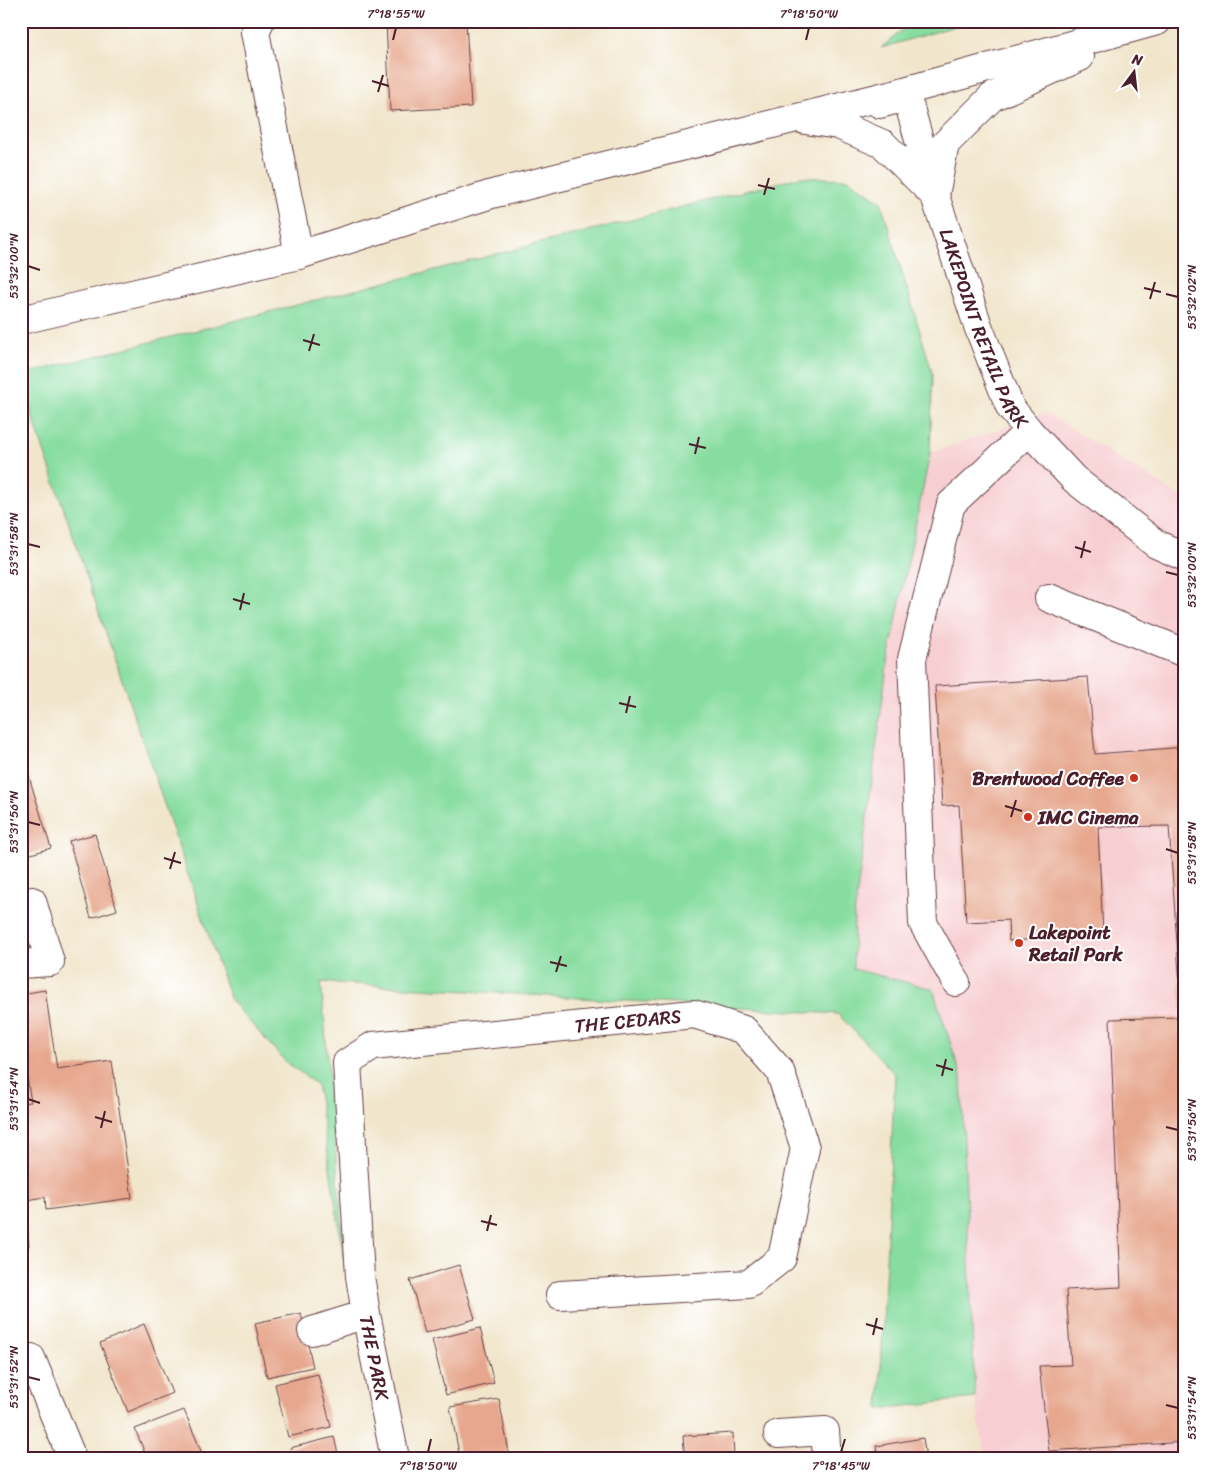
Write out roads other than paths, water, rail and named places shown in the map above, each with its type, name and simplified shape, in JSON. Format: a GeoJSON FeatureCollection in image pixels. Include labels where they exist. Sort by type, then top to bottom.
{"type":"FeatureCollection","features":[{"type":"Feature","properties":{"kind":"street"},"geometry":{"type":"LineString","coordinates":[[260,21],[255,32],[299,255]]}},
{"type":"Feature","properties":{"kind":"street"},"geometry":{"type":"LineString","coordinates":[[21,320],[299,255],[492,194],[901,92],[1157,21]]}},
{"type":"Feature","properties":{"kind":"street"},"geometry":{"type":"LineString","coordinates":[[935,196],[945,144],[992,97],[1157,21]]}},
{"type":"Feature","properties":{"kind":"street","name":"LAKEPOINT RETAIL PARK"},"geometry":{"type":"LineString","coordinates":[[834,109],[864,108],[900,100],[907,102],[935,196],[978,326],[1010,407],[1029,431],[1074,479],[1156,544],[1185,557]]}},
{"type":"Feature","properties":{"kind":"street"},"geometry":{"type":"LineString","coordinates":[[796,119],[838,125],[883,144],[935,196]]}},
{"type":"Feature","properties":{"kind":"street"},"geometry":{"type":"LineString","coordinates":[[956,982],[923,923],[912,660],[951,504],[1029,431]]}},
{"type":"Feature","properties":{"kind":"street"},"geometry":{"type":"LineString","coordinates":[[1049,598],[1185,653]]}},
{"type":"Feature","properties":{"kind":"street"},"geometry":{"type":"LineString","coordinates":[[21,964],[50,962],[32,901]]}},
{"type":"Feature","properties":{"kind":"street","name":"THE CEDARS"},"geometry":{"type":"LineString","coordinates":[[366,1314],[360,1276],[348,1063],[373,1046],[694,1014],[744,1030],[780,1071],[805,1148],[782,1258],[749,1284],[560,1295]]}},
{"type":"Feature","properties":{"kind":"street","name":"THE PARK"},"geometry":{"type":"LineString","coordinates":[[312,1331],[366,1314],[394,1458]]}},
{"type":"Feature","properties":{"kind":"street"},"geometry":{"type":"LineString","coordinates":[[31,1358],[72,1458]]}},
{"type":"Feature","properties":{"kind":"street"},"geometry":{"type":"LineString","coordinates":[[778,1434],[825,1431],[827,1458]]}},
{"type":"Feature","properties":{"kind":"place","name":"Brentwood Coffee"},"geometry":{"type":"Point","coordinates":[1134,778]}},
{"type":"Feature","properties":{"kind":"place","name":"IMC Cinema"},"geometry":{"type":"Point","coordinates":[1028,817]}},
{"type":"Feature","properties":{"kind":"place","name":"Lakepoint Retail Park"},"geometry":{"type":"Point","coordinates":[1019,943]}}]}
